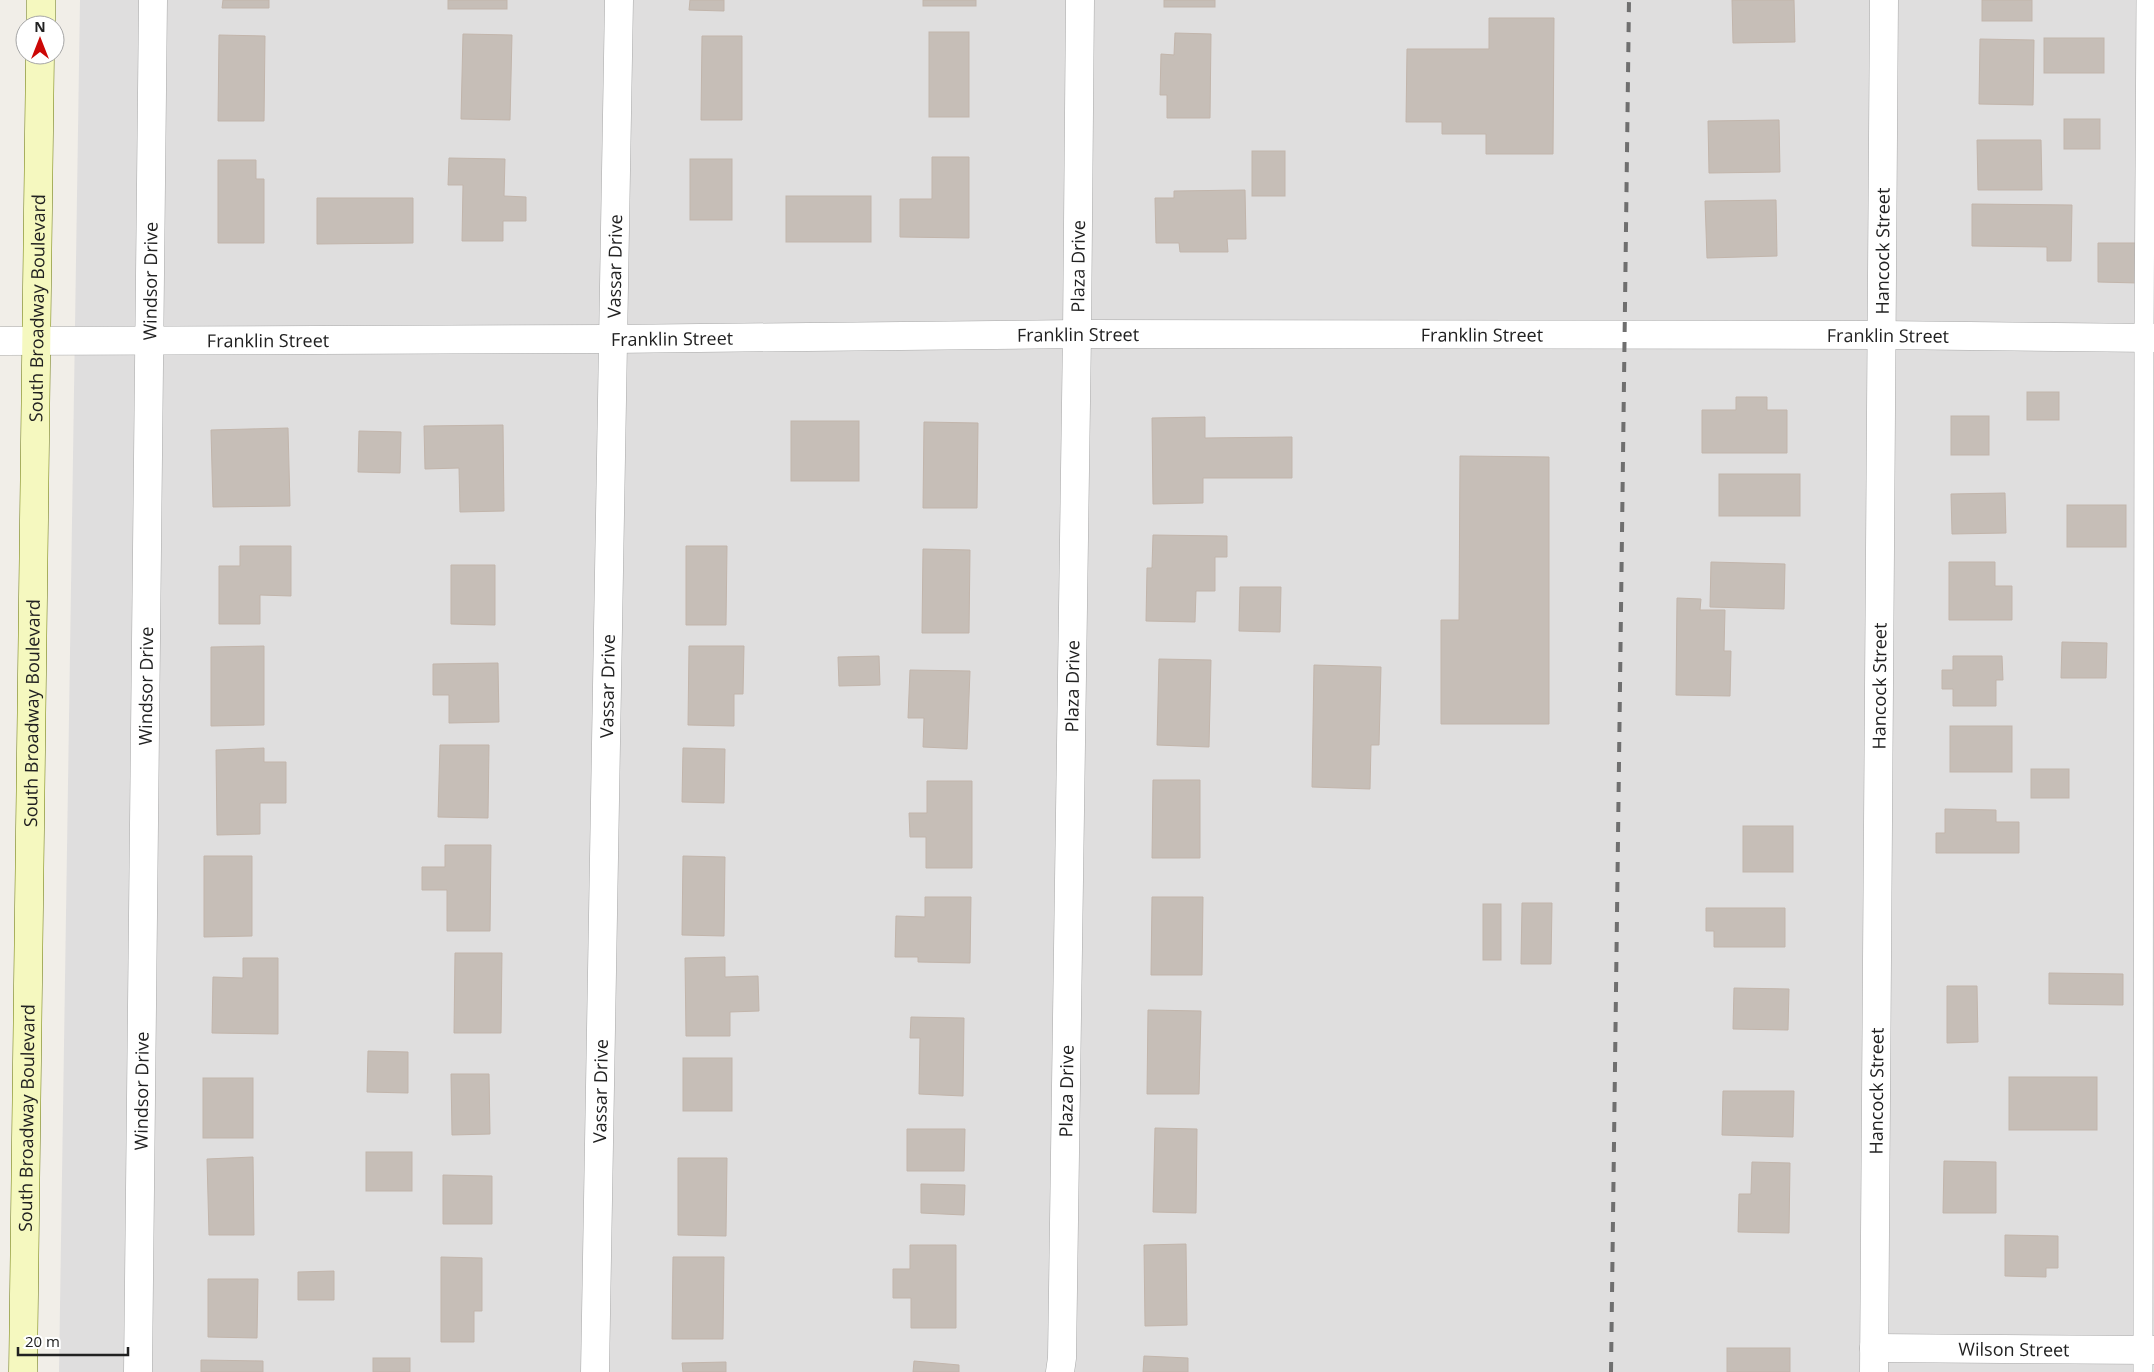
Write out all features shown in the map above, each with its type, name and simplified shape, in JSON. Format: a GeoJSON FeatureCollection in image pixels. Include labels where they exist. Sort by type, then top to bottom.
{"type":"FeatureCollection","features":[{"type":"Feature","properties":{"kind":"main road"},"geometry":{"type":"LineString","coordinates":[[40,15],[41,0]]}},
{"type":"Feature","properties":{"kind":"main road","name":"South Broadway Boulevard"},"geometry":{"type":"LineString","coordinates":[[23,1372],[40,65]]}},
{"type":"Feature","properties":{"kind":"street","name":"Windsor Drive"},"geometry":{"type":"LineString","coordinates":[[138,1372],[153,0]]}},
{"type":"Feature","properties":{"kind":"street","name":"Vassar Drive"},"geometry":{"type":"LineString","coordinates":[[595,1372],[619,0]]}},
{"type":"Feature","properties":{"kind":"street","name":"Plaza Drive"},"geometry":{"type":"LineString","coordinates":[[1060,1372],[1062,1358],[1077,334],[1080,0]]}},
{"type":"Feature","properties":{"kind":"street","name":"Hancock Street"},"geometry":{"type":"LineString","coordinates":[[1874,1360],[1884,0]]}},
{"type":"Feature","properties":{"kind":"street","name":"Franklin Street"},"geometry":{"type":"LineString","coordinates":[[0,342],[612,339],[1077,334],[1881,335],[2149,338]]}},
{"type":"Feature","properties":{"kind":"street","name":"Wilson Street"},"geometry":{"type":"LineString","coordinates":[[1874,1360],[2147,1357]]}},
{"type":"Feature","properties":{"kind":"lane"},"geometry":{"type":"LineString","coordinates":[[2146,0],[2149,338],[2147,1357]]}},
{"type":"Feature","properties":{"kind":"shaded area"},"geometry":{"type":"Polygon","coordinates":[[[80,0],[2154,0],[2154,1372],[59,1372],[80,0]]]}},
{"type":"Feature","properties":{"kind":"building"},"geometry":{"type":"Polygon","coordinates":[[[223,0],[269,0],[269,8],[222,8],[223,0]]]}},
{"type":"Feature","properties":{"kind":"building"},"geometry":{"type":"Polygon","coordinates":[[[448,0],[507,0],[507,9],[448,9],[448,0]]]}},
{"type":"Feature","properties":{"kind":"building"},"geometry":{"type":"Polygon","coordinates":[[[690,0],[724,0],[724,11],[689,10],[690,0]]]}},
{"type":"Feature","properties":{"kind":"building"},"geometry":{"type":"Polygon","coordinates":[[[923,0],[976,0],[976,6],[923,6],[923,0]]]}},
{"type":"Feature","properties":{"kind":"building"},"geometry":{"type":"Polygon","coordinates":[[[1164,0],[1215,0],[1215,7],[1164,7],[1164,0]]]}},
{"type":"Feature","properties":{"kind":"building"},"geometry":{"type":"Polygon","coordinates":[[[1732,0],[1794,0],[1795,42],[1733,43],[1732,0]]]}},
{"type":"Feature","properties":{"kind":"building"},"geometry":{"type":"Polygon","coordinates":[[[1982,0],[2032,0],[2032,21],[1982,21],[1982,0]]]}},
{"type":"Feature","properties":{"kind":"building"},"geometry":{"type":"Polygon","coordinates":[[[1489,18],[1554,18],[1553,154],[1486,154],[1486,134],[1442,134],[1442,122],[1406,122],[1407,49],[1489,49],[1489,18]]]}},
{"type":"Feature","properties":{"kind":"building"},"geometry":{"type":"Polygon","coordinates":[[[929,32],[969,32],[969,117],[929,117],[929,32]]]}},
{"type":"Feature","properties":{"kind":"building"},"geometry":{"type":"Polygon","coordinates":[[[1175,33],[1211,34],[1210,118],[1167,118],[1167,95],[1160,95],[1161,54],[1174,55],[1175,33]]]}},
{"type":"Feature","properties":{"kind":"building"},"geometry":{"type":"Polygon","coordinates":[[[463,34],[512,35],[510,120],[461,119],[463,34]]]}},
{"type":"Feature","properties":{"kind":"building"},"geometry":{"type":"Polygon","coordinates":[[[219,35],[265,36],[264,121],[218,121],[219,35]]]}},
{"type":"Feature","properties":{"kind":"building"},"geometry":{"type":"Polygon","coordinates":[[[702,36],[742,36],[742,120],[701,120],[702,36]]]}},
{"type":"Feature","properties":{"kind":"building"},"geometry":{"type":"Polygon","coordinates":[[[2044,38],[2104,38],[2104,73],[2044,73],[2044,38]]]}},
{"type":"Feature","properties":{"kind":"building"},"geometry":{"type":"Polygon","coordinates":[[[1980,39],[2034,40],[2033,105],[1979,104],[1980,39]]]}},
{"type":"Feature","properties":{"kind":"building"},"geometry":{"type":"Polygon","coordinates":[[[2064,119],[2100,119],[2100,149],[2064,149],[2064,119]]]}},
{"type":"Feature","properties":{"kind":"building"},"geometry":{"type":"Polygon","coordinates":[[[1779,120],[1780,172],[1709,173],[1708,121],[1779,120]]]}},
{"type":"Feature","properties":{"kind":"building"},"geometry":{"type":"Polygon","coordinates":[[[1977,140],[2041,140],[2042,190],[1978,190],[1977,140]]]}},
{"type":"Feature","properties":{"kind":"building"},"geometry":{"type":"Polygon","coordinates":[[[1252,151],[1285,151],[1285,196],[1252,196],[1252,151]]]}},
{"type":"Feature","properties":{"kind":"building"},"geometry":{"type":"Polygon","coordinates":[[[932,157],[969,157],[969,238],[900,237],[900,199],[932,199],[932,157]]]}},
{"type":"Feature","properties":{"kind":"building"},"geometry":{"type":"Polygon","coordinates":[[[449,158],[505,159],[504,196],[526,197],[526,221],[503,221],[503,241],[462,241],[463,185],[448,185],[449,158]]]}},
{"type":"Feature","properties":{"kind":"building"},"geometry":{"type":"Polygon","coordinates":[[[690,159],[732,159],[732,220],[690,220],[690,159]]]}},
{"type":"Feature","properties":{"kind":"building"},"geometry":{"type":"Polygon","coordinates":[[[218,160],[256,160],[256,179],[264,179],[264,243],[218,243],[218,160]]]}},
{"type":"Feature","properties":{"kind":"building"},"geometry":{"type":"Polygon","coordinates":[[[1245,190],[1246,239],[1227,239],[1228,252],[1180,252],[1179,243],[1156,243],[1155,198],[1174,198],[1174,191],[1245,190]]]}},
{"type":"Feature","properties":{"kind":"building"},"geometry":{"type":"Polygon","coordinates":[[[786,196],[871,196],[871,242],[786,242],[786,196]]]}},
{"type":"Feature","properties":{"kind":"building"},"geometry":{"type":"Polygon","coordinates":[[[317,198],[413,198],[413,243],[317,244],[317,198]]]}},
{"type":"Feature","properties":{"kind":"building"},"geometry":{"type":"Polygon","coordinates":[[[1776,200],[1777,256],[1707,258],[1705,201],[1776,200]]]}},
{"type":"Feature","properties":{"kind":"building"},"geometry":{"type":"Polygon","coordinates":[[[1972,204],[2072,205],[2071,261],[2047,261],[2047,247],[1972,246],[1972,204]]]}},
{"type":"Feature","properties":{"kind":"building"},"geometry":{"type":"Polygon","coordinates":[[[2098,243],[2139,243],[2138,283],[2098,282],[2098,243]]]}},
{"type":"Feature","properties":{"kind":"building"},"geometry":{"type":"Polygon","coordinates":[[[2027,392],[2059,392],[2059,420],[2027,420],[2027,392]]]}},
{"type":"Feature","properties":{"kind":"building"},"geometry":{"type":"Polygon","coordinates":[[[1736,397],[1767,397],[1767,410],[1787,410],[1787,453],[1702,453],[1702,410],[1736,410],[1736,397]]]}},
{"type":"Feature","properties":{"kind":"building"},"geometry":{"type":"Polygon","coordinates":[[[1951,416],[1989,416],[1989,455],[1951,455],[1951,416]]]}},
{"type":"Feature","properties":{"kind":"building"},"geometry":{"type":"Polygon","coordinates":[[[1205,417],[1205,438],[1292,437],[1292,478],[1203,478],[1203,503],[1153,504],[1152,418],[1205,417]]]}},
{"type":"Feature","properties":{"kind":"building"},"geometry":{"type":"Polygon","coordinates":[[[791,421],[859,421],[859,481],[791,481],[791,421]]]}},
{"type":"Feature","properties":{"kind":"building"},"geometry":{"type":"Polygon","coordinates":[[[924,422],[978,423],[977,508],[923,508],[924,422]]]}},
{"type":"Feature","properties":{"kind":"building"},"geometry":{"type":"Polygon","coordinates":[[[503,425],[504,511],[460,512],[459,468],[425,469],[424,426],[503,425]]]}},
{"type":"Feature","properties":{"kind":"building"},"geometry":{"type":"Polygon","coordinates":[[[288,428],[290,506],[213,507],[211,430],[288,428]]]}},
{"type":"Feature","properties":{"kind":"building"},"geometry":{"type":"Polygon","coordinates":[[[359,431],[401,432],[400,473],[358,472],[359,431]]]}},
{"type":"Feature","properties":{"kind":"building"},"geometry":{"type":"Polygon","coordinates":[[[1460,456],[1549,457],[1549,724],[1441,724],[1441,620],[1459,620],[1460,456]]]}},
{"type":"Feature","properties":{"kind":"building"},"geometry":{"type":"Polygon","coordinates":[[[1719,474],[1800,474],[1800,516],[1719,516],[1719,474]]]}},
{"type":"Feature","properties":{"kind":"building"},"geometry":{"type":"Polygon","coordinates":[[[2005,493],[2006,533],[1952,534],[1951,494],[2005,493]]]}},
{"type":"Feature","properties":{"kind":"building"},"geometry":{"type":"Polygon","coordinates":[[[2067,505],[2126,505],[2126,547],[2067,547],[2067,505]]]}},
{"type":"Feature","properties":{"kind":"building"},"geometry":{"type":"Polygon","coordinates":[[[1153,535],[1227,536],[1227,557],[1215,557],[1215,591],[1196,591],[1195,622],[1146,621],[1147,568],[1152,568],[1153,535]]]}},
{"type":"Feature","properties":{"kind":"building"},"geometry":{"type":"Polygon","coordinates":[[[240,546],[291,546],[291,596],[260,595],[260,624],[219,624],[219,566],[240,566],[240,546]]]}},
{"type":"Feature","properties":{"kind":"building"},"geometry":{"type":"Polygon","coordinates":[[[686,546],[727,546],[726,625],[686,625],[686,546]]]}},
{"type":"Feature","properties":{"kind":"building"},"geometry":{"type":"Polygon","coordinates":[[[923,549],[970,550],[969,633],[922,633],[923,549]]]}},
{"type":"Feature","properties":{"kind":"building"},"geometry":{"type":"Polygon","coordinates":[[[1711,562],[1785,564],[1784,609],[1710,607],[1711,562]]]}},
{"type":"Feature","properties":{"kind":"building"},"geometry":{"type":"Polygon","coordinates":[[[1949,562],[1995,562],[1995,586],[2012,586],[2012,620],[1949,620],[1949,562]]]}},
{"type":"Feature","properties":{"kind":"building"},"geometry":{"type":"Polygon","coordinates":[[[451,565],[495,565],[495,625],[451,624],[451,565]]]}},
{"type":"Feature","properties":{"kind":"building"},"geometry":{"type":"Polygon","coordinates":[[[1240,587],[1281,587],[1280,632],[1239,631],[1240,587]]]}},
{"type":"Feature","properties":{"kind":"building"},"geometry":{"type":"Polygon","coordinates":[[[1677,598],[1701,599],[1700,610],[1725,610],[1724,651],[1731,651],[1730,696],[1676,695],[1677,598]]]}},
{"type":"Feature","properties":{"kind":"building"},"geometry":{"type":"Polygon","coordinates":[[[2062,642],[2107,643],[2106,678],[2061,678],[2062,642]]]}},
{"type":"Feature","properties":{"kind":"building"},"geometry":{"type":"Polygon","coordinates":[[[264,646],[264,725],[211,726],[211,647],[264,646]]]}},
{"type":"Feature","properties":{"kind":"building"},"geometry":{"type":"Polygon","coordinates":[[[689,646],[744,646],[743,694],[734,694],[734,726],[688,725],[689,646]]]}},
{"type":"Feature","properties":{"kind":"building"},"geometry":{"type":"Polygon","coordinates":[[[879,656],[880,685],[839,686],[838,657],[879,656]]]}},
{"type":"Feature","properties":{"kind":"building"},"geometry":{"type":"Polygon","coordinates":[[[1953,656],[2002,656],[2003,680],[1996,680],[1996,706],[1953,706],[1953,689],[1942,689],[1942,670],[1953,670],[1953,656]]]}},
{"type":"Feature","properties":{"kind":"building"},"geometry":{"type":"Polygon","coordinates":[[[1159,659],[1211,660],[1209,747],[1157,745],[1159,659]]]}},
{"type":"Feature","properties":{"kind":"building"},"geometry":{"type":"Polygon","coordinates":[[[498,663],[499,722],[449,723],[449,695],[433,695],[433,664],[498,663]]]}},
{"type":"Feature","properties":{"kind":"building"},"geometry":{"type":"Polygon","coordinates":[[[1314,665],[1381,667],[1379,745],[1371,745],[1370,789],[1312,787],[1314,665]]]}},
{"type":"Feature","properties":{"kind":"building"},"geometry":{"type":"Polygon","coordinates":[[[910,670],[970,671],[967,749],[923,747],[924,718],[908,718],[910,670]]]}},
{"type":"Feature","properties":{"kind":"building"},"geometry":{"type":"Polygon","coordinates":[[[1950,726],[2012,726],[2012,772],[1950,772],[1950,726]]]}},
{"type":"Feature","properties":{"kind":"building"},"geometry":{"type":"Polygon","coordinates":[[[440,745],[489,745],[488,818],[438,817],[440,745]]]}},
{"type":"Feature","properties":{"kind":"building"},"geometry":{"type":"Polygon","coordinates":[[[264,748],[264,762],[286,762],[286,803],[260,803],[260,834],[217,835],[216,750],[264,748]]]}},
{"type":"Feature","properties":{"kind":"building"},"geometry":{"type":"Polygon","coordinates":[[[683,748],[725,749],[724,803],[682,802],[683,748]]]}},
{"type":"Feature","properties":{"kind":"building"},"geometry":{"type":"Polygon","coordinates":[[[2031,769],[2069,769],[2069,798],[2031,798],[2031,769]]]}},
{"type":"Feature","properties":{"kind":"building"},"geometry":{"type":"Polygon","coordinates":[[[1153,780],[1200,780],[1200,858],[1152,858],[1153,780]]]}},
{"type":"Feature","properties":{"kind":"building"},"geometry":{"type":"Polygon","coordinates":[[[927,781],[972,781],[972,868],[926,868],[926,837],[910,837],[909,813],[927,813],[927,781]]]}},
{"type":"Feature","properties":{"kind":"building"},"geometry":{"type":"Polygon","coordinates":[[[1945,809],[1996,810],[1996,822],[2019,822],[2019,853],[1936,853],[1936,833],[1945,833],[1945,809]]]}},
{"type":"Feature","properties":{"kind":"building"},"geometry":{"type":"Polygon","coordinates":[[[1743,826],[1793,826],[1793,872],[1743,872],[1743,826]]]}},
{"type":"Feature","properties":{"kind":"building"},"geometry":{"type":"Polygon","coordinates":[[[445,845],[491,845],[490,931],[447,931],[447,890],[422,890],[422,867],[445,867],[445,845]]]}},
{"type":"Feature","properties":{"kind":"building"},"geometry":{"type":"Polygon","coordinates":[[[204,856],[252,856],[252,936],[204,937],[204,856]]]}},
{"type":"Feature","properties":{"kind":"building"},"geometry":{"type":"Polygon","coordinates":[[[683,856],[725,857],[724,936],[682,935],[683,856]]]}},
{"type":"Feature","properties":{"kind":"building"},"geometry":{"type":"Polygon","coordinates":[[[925,897],[971,897],[970,963],[918,962],[918,957],[895,957],[896,916],[925,917],[925,897]]]}},
{"type":"Feature","properties":{"kind":"building"},"geometry":{"type":"Polygon","coordinates":[[[1152,897],[1203,897],[1202,975],[1151,975],[1152,897]]]}},
{"type":"Feature","properties":{"kind":"building"},"geometry":{"type":"Polygon","coordinates":[[[1522,903],[1552,903],[1551,964],[1521,964],[1522,903]]]}},
{"type":"Feature","properties":{"kind":"building"},"geometry":{"type":"Polygon","coordinates":[[[1483,904],[1501,904],[1501,960],[1483,960],[1483,904]]]}},
{"type":"Feature","properties":{"kind":"building"},"geometry":{"type":"Polygon","coordinates":[[[1706,908],[1785,908],[1785,947],[1714,947],[1714,931],[1706,931],[1706,908]]]}},
{"type":"Feature","properties":{"kind":"building"},"geometry":{"type":"Polygon","coordinates":[[[455,953],[502,953],[501,1033],[454,1033],[455,953]]]}},
{"type":"Feature","properties":{"kind":"building"},"geometry":{"type":"Polygon","coordinates":[[[725,957],[725,977],[758,976],[759,1011],[730,1012],[730,1036],[686,1036],[685,958],[725,957]]]}},
{"type":"Feature","properties":{"kind":"building"},"geometry":{"type":"Polygon","coordinates":[[[243,958],[278,958],[278,1034],[212,1033],[213,977],[243,978],[243,958]]]}},
{"type":"Feature","properties":{"kind":"building"},"geometry":{"type":"Polygon","coordinates":[[[2049,973],[2123,974],[2123,1005],[2049,1004],[2049,973]]]}},
{"type":"Feature","properties":{"kind":"building"},"geometry":{"type":"Polygon","coordinates":[[[1947,986],[1977,986],[1978,1042],[1947,1043],[1947,986]]]}},
{"type":"Feature","properties":{"kind":"building"},"geometry":{"type":"Polygon","coordinates":[[[1734,988],[1789,989],[1788,1030],[1733,1029],[1734,988]]]}},
{"type":"Feature","properties":{"kind":"building"},"geometry":{"type":"Polygon","coordinates":[[[1148,1010],[1201,1011],[1199,1094],[1147,1094],[1148,1010]]]}},
{"type":"Feature","properties":{"kind":"building"},"geometry":{"type":"Polygon","coordinates":[[[911,1017],[964,1018],[963,1096],[919,1094],[920,1038],[910,1038],[911,1017]]]}},
{"type":"Feature","properties":{"kind":"building"},"geometry":{"type":"Polygon","coordinates":[[[368,1051],[408,1052],[408,1093],[367,1092],[368,1051]]]}},
{"type":"Feature","properties":{"kind":"building"},"geometry":{"type":"Polygon","coordinates":[[[683,1058],[732,1058],[732,1111],[683,1111],[683,1058]]]}},
{"type":"Feature","properties":{"kind":"building"},"geometry":{"type":"Polygon","coordinates":[[[451,1074],[489,1074],[490,1134],[452,1135],[451,1074]]]}},
{"type":"Feature","properties":{"kind":"building"},"geometry":{"type":"Polygon","coordinates":[[[2009,1077],[2097,1077],[2097,1130],[2009,1130],[2009,1077]]]}},
{"type":"Feature","properties":{"kind":"building"},"geometry":{"type":"Polygon","coordinates":[[[203,1078],[253,1078],[253,1138],[203,1138],[203,1078]]]}},
{"type":"Feature","properties":{"kind":"building"},"geometry":{"type":"Polygon","coordinates":[[[1723,1091],[1794,1091],[1793,1137],[1722,1135],[1723,1091]]]}},
{"type":"Feature","properties":{"kind":"building"},"geometry":{"type":"Polygon","coordinates":[[[1155,1128],[1197,1129],[1196,1213],[1153,1212],[1155,1128]]]}},
{"type":"Feature","properties":{"kind":"building"},"geometry":{"type":"Polygon","coordinates":[[[907,1129],[965,1129],[964,1171],[907,1171],[907,1129]]]}},
{"type":"Feature","properties":{"kind":"building"},"geometry":{"type":"Polygon","coordinates":[[[366,1152],[412,1152],[412,1191],[366,1191],[366,1152]]]}},
{"type":"Feature","properties":{"kind":"building"},"geometry":{"type":"Polygon","coordinates":[[[253,1157],[254,1235],[209,1235],[207,1159],[253,1157]]]}},
{"type":"Feature","properties":{"kind":"building"},"geometry":{"type":"Polygon","coordinates":[[[678,1158],[727,1158],[726,1236],[678,1235],[678,1158]]]}},
{"type":"Feature","properties":{"kind":"building"},"geometry":{"type":"Polygon","coordinates":[[[1944,1161],[1996,1162],[1996,1213],[1943,1213],[1944,1161]]]}},
{"type":"Feature","properties":{"kind":"building"},"geometry":{"type":"Polygon","coordinates":[[[1752,1162],[1790,1163],[1789,1233],[1738,1232],[1739,1194],[1751,1194],[1752,1162]]]}},
{"type":"Feature","properties":{"kind":"building"},"geometry":{"type":"Polygon","coordinates":[[[443,1175],[492,1176],[492,1224],[443,1224],[443,1175]]]}},
{"type":"Feature","properties":{"kind":"building"},"geometry":{"type":"Polygon","coordinates":[[[921,1184],[965,1185],[964,1215],[921,1213],[921,1184]]]}},
{"type":"Feature","properties":{"kind":"building"},"geometry":{"type":"Polygon","coordinates":[[[2005,1235],[2058,1236],[2058,1268],[2046,1268],[2046,1277],[2005,1276],[2005,1235]]]}},
{"type":"Feature","properties":{"kind":"building"},"geometry":{"type":"Polygon","coordinates":[[[1186,1244],[1187,1325],[1145,1326],[1144,1245],[1186,1244]]]}},
{"type":"Feature","properties":{"kind":"building"},"geometry":{"type":"Polygon","coordinates":[[[910,1245],[956,1245],[956,1328],[911,1328],[911,1298],[893,1298],[893,1269],[910,1269],[910,1245]]]}},
{"type":"Feature","properties":{"kind":"building"},"geometry":{"type":"Polygon","coordinates":[[[441,1257],[482,1258],[482,1311],[474,1311],[474,1342],[441,1342],[441,1257]]]}},
{"type":"Feature","properties":{"kind":"building"},"geometry":{"type":"Polygon","coordinates":[[[673,1257],[724,1257],[723,1339],[672,1339],[673,1257]]]}},
{"type":"Feature","properties":{"kind":"building"},"geometry":{"type":"Polygon","coordinates":[[[334,1271],[334,1300],[298,1300],[298,1272],[334,1271]]]}},
{"type":"Feature","properties":{"kind":"building"},"geometry":{"type":"Polygon","coordinates":[[[208,1279],[258,1279],[257,1338],[208,1337],[208,1279]]]}},
{"type":"Feature","properties":{"kind":"building"},"geometry":{"type":"Polygon","coordinates":[[[1727,1348],[1790,1348],[1790,1372],[1727,1372],[1727,1348]]]}},
{"type":"Feature","properties":{"kind":"building"},"geometry":{"type":"Polygon","coordinates":[[[1144,1356],[1188,1358],[1188,1372],[1143,1372],[1144,1356]]]}},
{"type":"Feature","properties":{"kind":"building"},"geometry":{"type":"Polygon","coordinates":[[[373,1358],[410,1358],[410,1372],[373,1372],[373,1358]]]}},
{"type":"Feature","properties":{"kind":"building"},"geometry":{"type":"Polygon","coordinates":[[[201,1360],[263,1361],[263,1372],[201,1372],[201,1360]]]}},
{"type":"Feature","properties":{"kind":"building"},"geometry":{"type":"Polygon","coordinates":[[[914,1361],[959,1365],[959,1372],[913,1372],[914,1361]]]}},
{"type":"Feature","properties":{"kind":"building"},"geometry":{"type":"Polygon","coordinates":[[[726,1362],[726,1372],[683,1372],[682,1363],[726,1362]]]}},
{"type":"Feature","properties":{"kind":"railway"},"geometry":{"type":"LineString","coordinates":[[1611,1372],[1629,0]]}}]}
